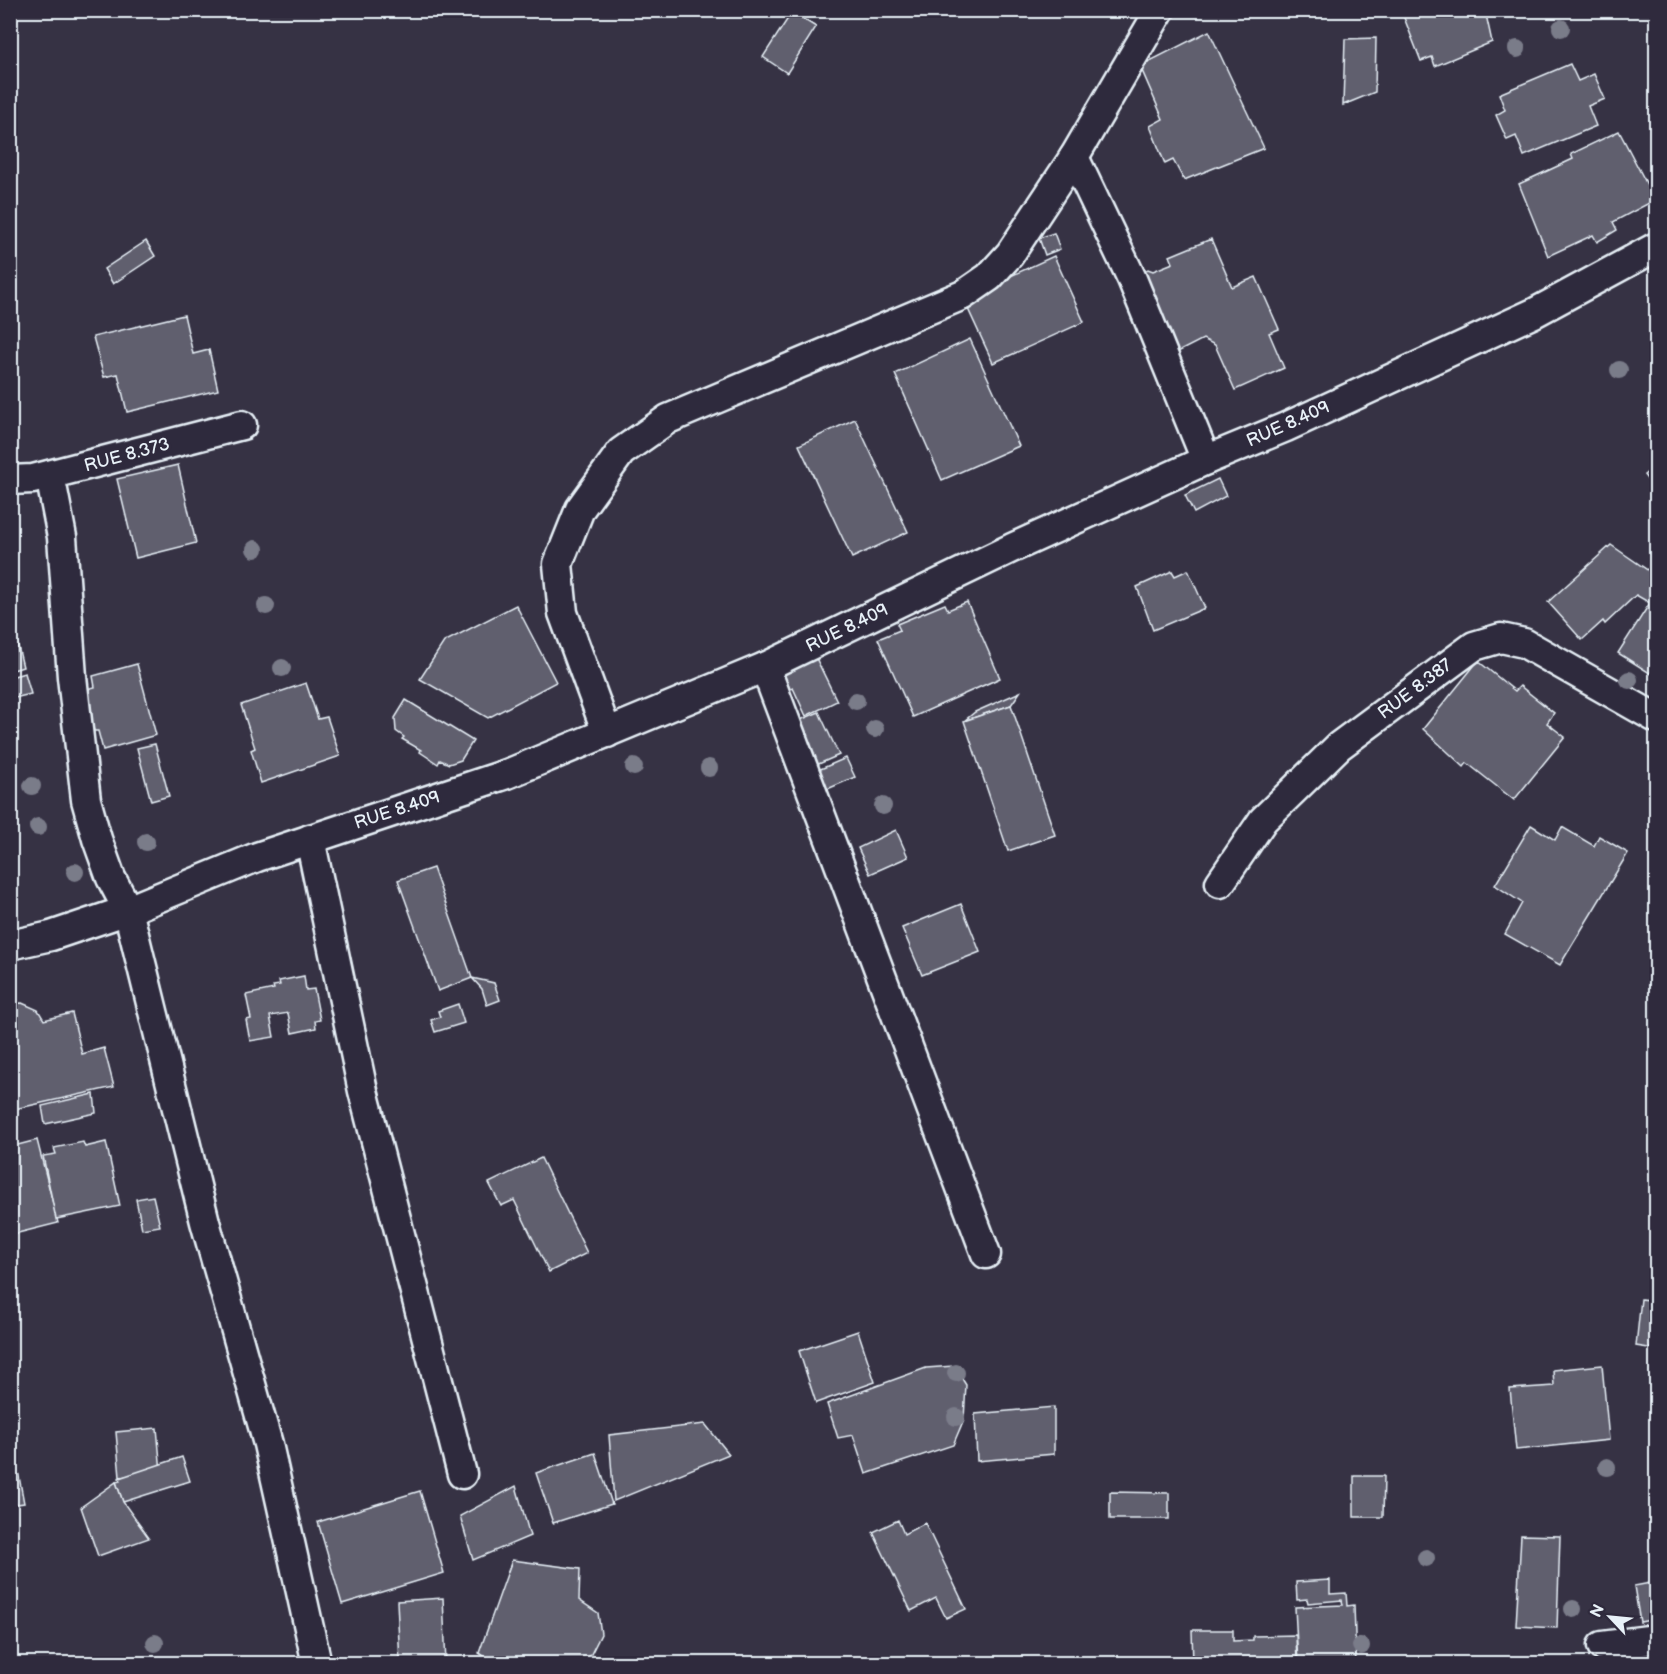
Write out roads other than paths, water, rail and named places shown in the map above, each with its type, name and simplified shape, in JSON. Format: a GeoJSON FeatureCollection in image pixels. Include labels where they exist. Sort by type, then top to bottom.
{"type":"FeatureCollection","features":[{"type":"Feature","properties":{"kind":"street"},"geometry":{"type":"LineString","coordinates":[[608,733],[563,613],[558,564],[580,509],[621,452],[668,419],[963,295],[989,277],[1010,254],[1074,158],[1160,10]]}},
{"type":"Feature","properties":{"kind":"street"},"geometry":{"type":"LineString","coordinates":[[1074,158],[1132,279],[1206,460]]}},
{"type":"Feature","properties":{"kind":"street","name":"RUE 8.409"},"geometry":{"type":"LineString","coordinates":[[10,945],[51,936],[128,910],[257,857],[507,774],[765,667],[1012,548],[1206,460],[1286,427],[1534,313],[1656,247]]}},
{"type":"Feature","properties":{"kind":"street","name":"RUE 8.373"},"geometry":{"type":"LineString","coordinates":[[10,480],[33,479],[50,475],[242,425]]}},
{"type":"Feature","properties":{"kind":"street"},"geometry":{"type":"LineString","coordinates":[[50,475],[62,537],[72,677],[86,801],[111,878],[128,910],[205,1222],[268,1444],[317,1664]]}},
{"type":"Feature","properties":{"kind":"street","name":"RUE 8.387"},"geometry":{"type":"LineString","coordinates":[[1220,883],[1263,820],[1339,746],[1474,646],[1501,638],[1524,643],[1656,718]]}},
{"type":"Feature","properties":{"kind":"street"},"geometry":{"type":"LineString","coordinates":[[765,667],[986,1254]]}},
{"type":"Feature","properties":{"kind":"street"},"geometry":{"type":"LineString","coordinates":[[310,839],[363,1091],[462,1474]]}},
{"type":"Feature","properties":{"kind":"street"},"geometry":{"type":"LineString","coordinates":[[1602,1646],[1656,1639]]}}]}
